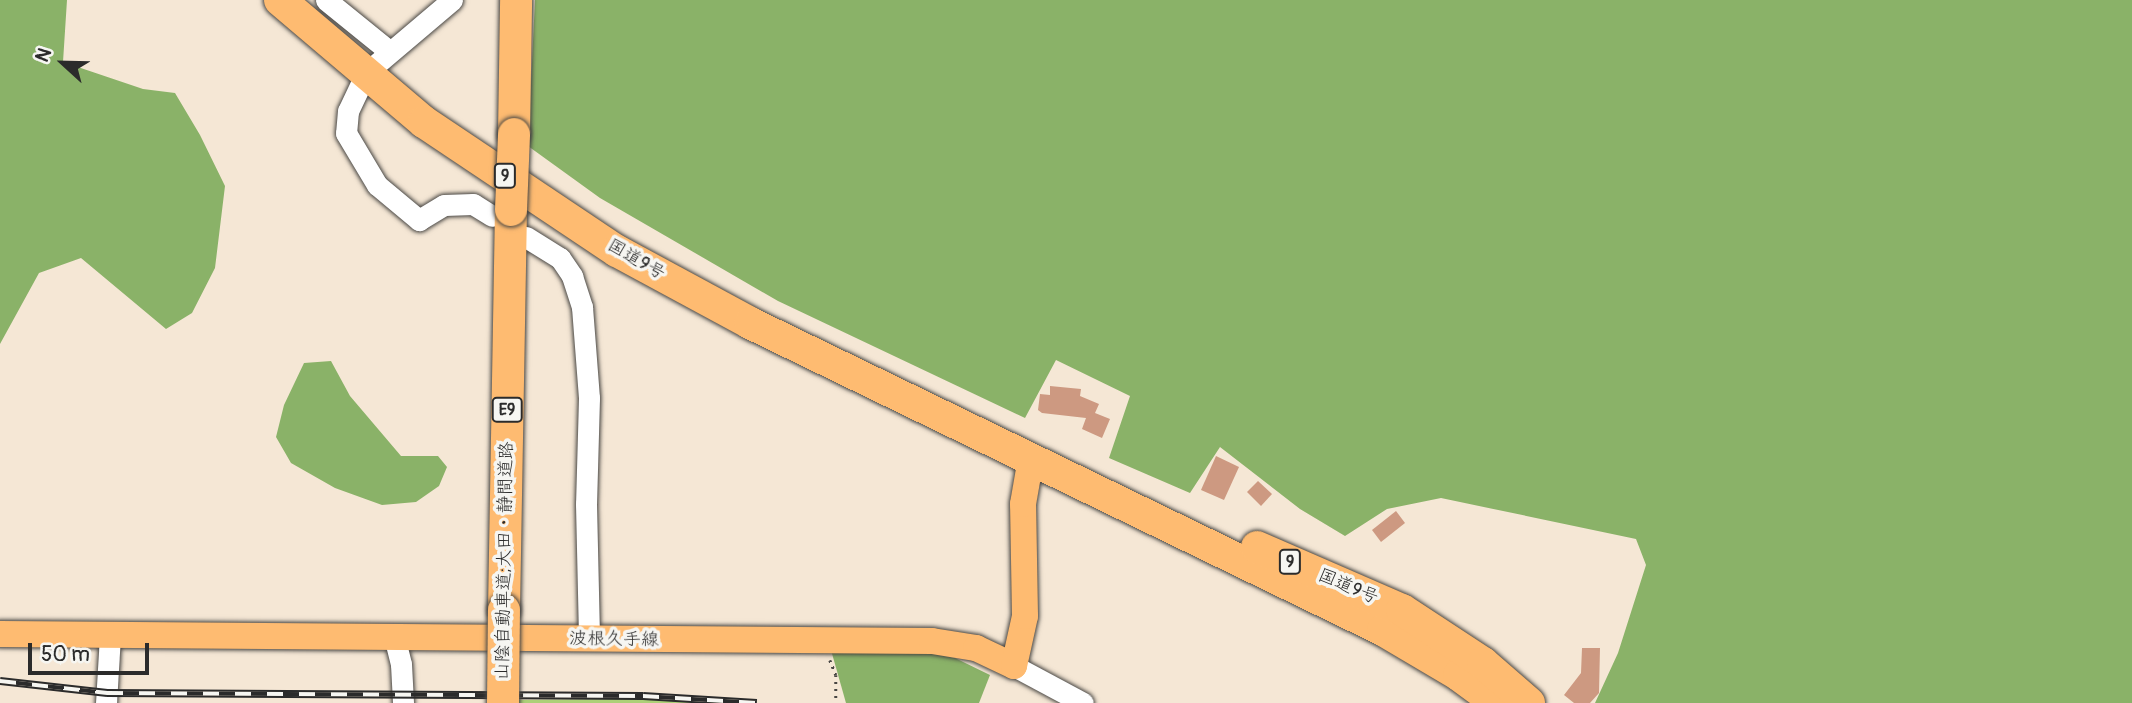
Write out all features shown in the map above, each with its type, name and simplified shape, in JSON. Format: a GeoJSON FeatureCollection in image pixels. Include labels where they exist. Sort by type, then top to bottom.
{"type":"FeatureCollection","features":[{"type":"Feature","properties":{"kind":"highway","name":"国道9号"},"geometry":{"type":"LineString","coordinates":[[280,0],[424,122],[618,251],[750,323],[1383,630],[1459,674],[1497,703]]}},
{"type":"Feature","properties":{"kind":"highway","name":"山陰自動車道;大田・静間道路"},"geometry":{"type":"LineString","coordinates":[[503,703],[516,0]]}},
{"type":"Feature","properties":{"kind":"highway","name":"国道9号"},"geometry":{"type":"LineString","coordinates":[[1031,458],[1190,518],[1402,610],[1483,663],[1528,703]]}},
{"type":"Feature","properties":{"kind":"main road"},"geometry":{"type":"LineString","coordinates":[[1014,666],[1025,616],[1023,504],[1031,458]]}},
{"type":"Feature","properties":{"kind":"main road","name":"波根久手線"},"geometry":{"type":"LineString","coordinates":[[0,634],[932,641],[976,648],[1014,666]]}},
{"type":"Feature","properties":{"kind":"street"},"geometry":{"type":"LineString","coordinates":[[326,0],[389,51]]}},
{"type":"Feature","properties":{"kind":"street"},"geometry":{"type":"LineString","coordinates":[[452,0],[366,73],[348,111],[346,133],[377,184],[419,220],[444,205],[473,204],[510,221],[560,258],[572,276],[582,307],[589,398],[586,504],[589,640]]}},
{"type":"Feature","properties":{"kind":"street"},"geometry":{"type":"LineString","coordinates":[[106,703],[110,635]]}},
{"type":"Feature","properties":{"kind":"street"},"geometry":{"type":"LineString","coordinates":[[394,636],[401,664],[403,703]]}},
{"type":"Feature","properties":{"kind":"street"},"geometry":{"type":"LineString","coordinates":[[1014,666],[1083,703]]}},
{"type":"Feature","properties":{"kind":"path"},"geometry":{"type":"LineString","coordinates":[[822,641],[836,675],[836,703]]}},
{"type":"Feature","properties":{"kind":"green space"},"geometry":{"type":"Polygon","coordinates":[[[0,0],[67,0],[63,62],[143,89],[175,93],[200,135],[225,186],[215,268],[192,313],[166,329],[81,258],[39,273],[0,344],[0,0]]]}},
{"type":"Feature","properties":{"kind":"green space"},"geometry":{"type":"Polygon","coordinates":[[[535,0],[2132,0],[2132,703],[1595,703],[1618,653],[1646,565],[1636,539],[1441,498],[1387,509],[1345,536],[1300,509],[1220,447],[1190,493],[1109,458],[1130,396],[1056,360],[1025,418],[778,301],[600,198],[528,146],[535,0]]]}},
{"type":"Feature","properties":{"kind":"green space"},"geometry":{"type":"Polygon","coordinates":[[[331,361],[350,396],[401,456],[438,456],[447,467],[439,486],[416,502],[382,505],[335,488],[291,463],[276,437],[284,405],[304,363],[331,361]]]}},
{"type":"Feature","properties":{"kind":"green space"},"geometry":{"type":"Polygon","coordinates":[[[899,647],[955,658],[990,675],[979,703],[846,703],[831,650],[899,647]]]}},
{"type":"Feature","properties":{"kind":"green space"},"geometry":{"type":"Polygon","coordinates":[[[636,699],[721,703],[516,703],[516,700],[636,699]]]}},
{"type":"Feature","properties":{"kind":"building"},"geometry":{"type":"Polygon","coordinates":[[[1050,386],[1081,389],[1080,396],[1099,404],[1095,413],[1110,419],[1102,438],[1082,429],[1086,418],[1042,413],[1038,410],[1040,394],[1050,395],[1050,386]]]}},
{"type":"Feature","properties":{"kind":"building"},"geometry":{"type":"Polygon","coordinates":[[[1216,456],[1239,467],[1224,500],[1201,490],[1216,456]]]}},
{"type":"Feature","properties":{"kind":"building"},"geometry":{"type":"Polygon","coordinates":[[[1258,481],[1272,494],[1261,506],[1247,492],[1258,481]]]}},
{"type":"Feature","properties":{"kind":"building"},"geometry":{"type":"Polygon","coordinates":[[[1396,511],[1405,523],[1381,542],[1372,530],[1396,511]]]}},
{"type":"Feature","properties":{"kind":"building"},"geometry":{"type":"Polygon","coordinates":[[[1582,648],[1600,648],[1599,693],[1590,703],[1574,703],[1564,695],[1581,673],[1582,648]]]}},
{"type":"Feature","properties":{"kind":"railway"},"geometry":{"type":"LineString","coordinates":[[0,681],[107,693],[643,696],[757,703]]}}]}
